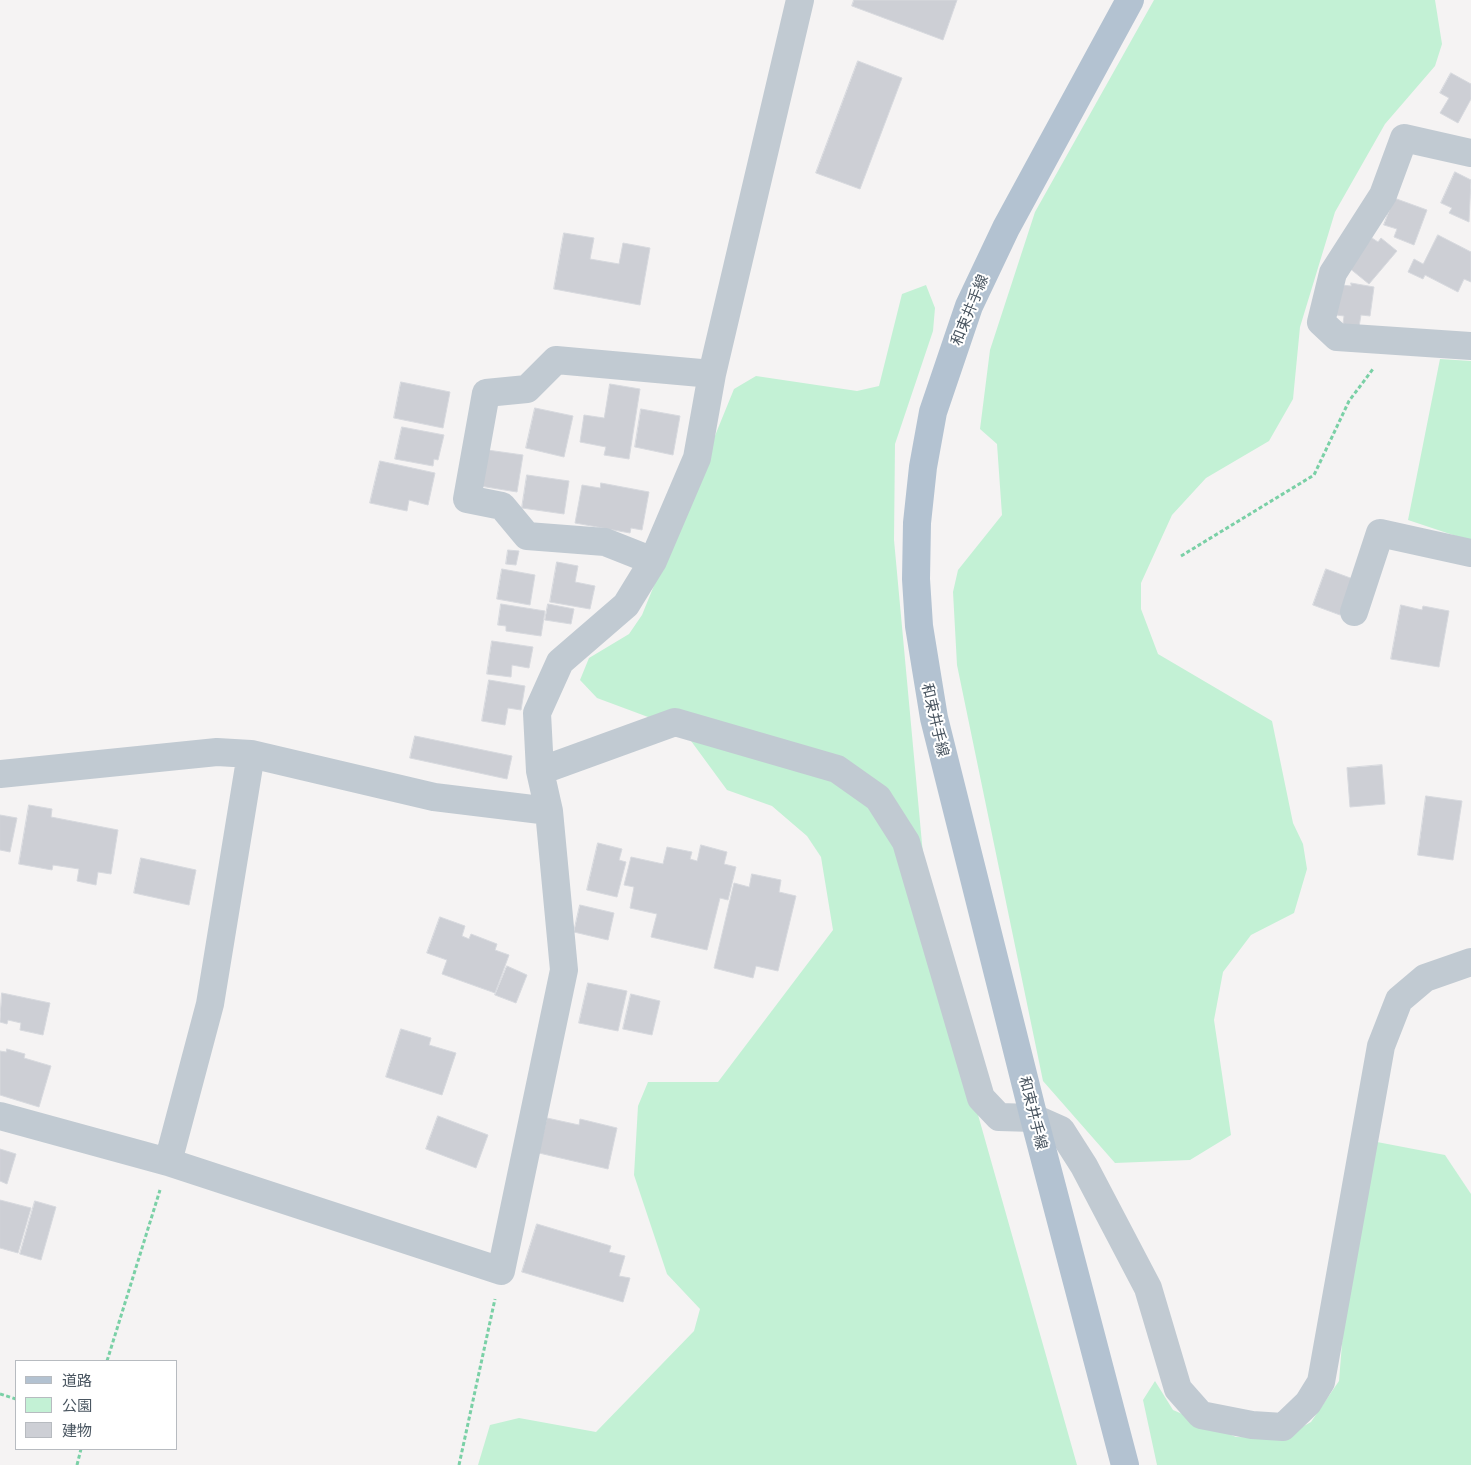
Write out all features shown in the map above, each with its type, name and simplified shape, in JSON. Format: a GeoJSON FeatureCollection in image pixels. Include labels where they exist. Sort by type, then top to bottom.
{"type":"FeatureCollection","features":[{"type":"Feature","properties":{"kind":"main road","name":"和束井手線"},"geometry":{"type":"LineString","coordinates":[[1125,1465],[1034,1118],[926,682],[918,626],[916,579],[917,523],[923,467],[933,412],[969,306],[1006,228],[1130,0]]}},
{"type":"Feature","properties":{"kind":"street"},"geometry":{"type":"LineString","coordinates":[[0,1116],[168,1162],[501,1271],[564,970],[549,811],[540,771],[536,713],[560,662],[626,605],[653,561],[697,458],[712,374],[800,0]]}},
{"type":"Feature","properties":{"kind":"street"},"geometry":{"type":"LineString","coordinates":[[1471,153],[1404,138],[1383,195],[1333,273],[1321,322],[1337,337],[1471,346]]}},
{"type":"Feature","properties":{"kind":"street"},"geometry":{"type":"LineString","coordinates":[[653,561],[605,542],[527,536],[502,506],[467,499],[486,394],[527,390],[556,360],[712,374]]}},
{"type":"Feature","properties":{"kind":"street"},"geometry":{"type":"LineString","coordinates":[[1354,612],[1380,533],[1471,553]]}},
{"type":"Feature","properties":{"kind":"street"},"geometry":{"type":"LineString","coordinates":[[540,771],[675,722],[836,769],[878,798],[906,842],[980,1098],[999,1117],[1034,1118],[1061,1130],[1084,1166],[1148,1288],[1178,1389],[1201,1415],[1252,1425],[1283,1427],[1308,1404],[1321,1382],[1381,1046],[1398,1000],[1425,978],[1471,962]]}},
{"type":"Feature","properties":{"kind":"street"},"geometry":{"type":"LineString","coordinates":[[0,774],[216,752],[251,754],[434,796],[549,811]]}},
{"type":"Feature","properties":{"kind":"street"},"geometry":{"type":"LineString","coordinates":[[168,1162],[210,1004],[251,754]]}},
{"type":"Feature","properties":{"kind":"path"},"geometry":{"type":"LineString","coordinates":[[1182,556],[1314,475],[1349,401],[1394,340]]}},
{"type":"Feature","properties":{"kind":"path"},"geometry":{"type":"LineString","coordinates":[[107,1360],[168,1162]]}},
{"type":"Feature","properties":{"kind":"path"},"geometry":{"type":"LineString","coordinates":[[460,1465],[501,1271]]}},
{"type":"Feature","properties":{"kind":"path"},"geometry":{"type":"LineString","coordinates":[[0,1394],[15,1399]]}},
{"type":"Feature","properties":{"kind":"path"},"geometry":{"type":"LineString","coordinates":[[77,1465],[81,1450]]}},
{"type":"Feature","properties":{"kind":"green space"},"geometry":{"type":"Polygon","coordinates":[[[1154,0],[1435,0],[1442,44],[1435,66],[1385,124],[1335,212],[1300,327],[1293,399],[1269,441],[1206,478],[1172,515],[1141,583],[1141,609],[1158,654],[1272,721],[1293,823],[1303,844],[1307,869],[1294,913],[1251,935],[1223,972],[1214,1020],[1231,1135],[1190,1160],[1115,1163],[1043,1081],[957,665],[953,592],[958,570],[1002,515],[997,444],[980,429],[990,350],[1035,212],[1154,0]]]}},
{"type":"Feature","properties":{"kind":"green space"},"geometry":{"type":"Polygon","coordinates":[[[926,285],[935,308],[933,331],[895,444],[894,540],[932,952],[1077,1465],[478,1465],[490,1425],[519,1418],[596,1432],[694,1331],[700,1309],[667,1274],[634,1175],[638,1106],[648,1082],[718,1082],[833,930],[821,857],[807,836],[772,806],[727,790],[683,730],[597,698],[580,680],[589,658],[629,634],[642,615],[734,389],[756,376],[857,391],[879,386],[902,294],[926,285]]]}},
{"type":"Feature","properties":{"kind":"green space"},"geometry":{"type":"Polygon","coordinates":[[[1440,359],[1471,361],[1471,541],[1408,520],[1440,359]]]}},
{"type":"Feature","properties":{"kind":"green space"},"geometry":{"type":"Polygon","coordinates":[[[1377,1142],[1445,1155],[1471,1194],[1471,1465],[1157,1465],[1143,1400],[1155,1381],[1173,1410],[1236,1437],[1282,1438],[1311,1422],[1339,1381],[1345,1306],[1377,1142]]]}},
{"type":"Feature","properties":{"kind":"building"},"geometry":{"type":"Polygon","coordinates":[[[854,0],[957,0],[943,40],[852,6],[854,0]]]}},
{"type":"Feature","properties":{"kind":"building"},"geometry":{"type":"Polygon","coordinates":[[[858,61],[902,78],[860,189],[816,173],[858,61]]]}},
{"type":"Feature","properties":{"kind":"building"},"geometry":{"type":"Polygon","coordinates":[[[1451,73],[1471,84],[1471,99],[1458,123],[1440,113],[1449,98],[1440,93],[1451,73]]]}},
{"type":"Feature","properties":{"kind":"building"},"geometry":{"type":"Polygon","coordinates":[[[1455,172],[1471,180],[1469,222],[1449,213],[1452,208],[1441,203],[1455,172]]]}},
{"type":"Feature","properties":{"kind":"building"},"geometry":{"type":"Polygon","coordinates":[[[1394,198],[1427,210],[1414,245],[1394,237],[1397,229],[1384,225],[1394,198]]]}},
{"type":"Feature","properties":{"kind":"building"},"geometry":{"type":"Polygon","coordinates":[[[564,233],[594,238],[590,259],[619,264],[623,243],[650,248],[640,305],[554,289],[564,233]]]}},
{"type":"Feature","properties":{"kind":"building"},"geometry":{"type":"Polygon","coordinates":[[[1438,235],[1471,252],[1471,282],[1464,279],[1458,292],[1425,275],[1423,279],[1408,272],[1414,259],[1423,264],[1438,235]]]}},
{"type":"Feature","properties":{"kind":"building"},"geometry":{"type":"Polygon","coordinates":[[[1372,238],[1378,242],[1381,238],[1397,251],[1369,284],[1348,267],[1372,238]]]}},
{"type":"Feature","properties":{"kind":"building"},"geometry":{"type":"Polygon","coordinates":[[[1351,283],[1374,287],[1370,316],[1361,315],[1359,327],[1343,324],[1344,316],[1336,315],[1341,285],[1351,286],[1351,283]]]}},
{"type":"Feature","properties":{"kind":"building"},"geometry":{"type":"Polygon","coordinates":[[[401,382],[450,392],[443,428],[394,418],[401,382]]]}},
{"type":"Feature","properties":{"kind":"building"},"geometry":{"type":"Polygon","coordinates":[[[610,384],[640,389],[629,459],[604,455],[606,447],[580,442],[584,415],[604,418],[610,384]]]}},
{"type":"Feature","properties":{"kind":"building"},"geometry":{"type":"Polygon","coordinates":[[[535,408],[573,416],[564,457],[526,448],[535,408]]]}},
{"type":"Feature","properties":{"kind":"building"},"geometry":{"type":"Polygon","coordinates":[[[641,409],[680,416],[673,455],[635,447],[641,409]]]}},
{"type":"Feature","properties":{"kind":"building"},"geometry":{"type":"Polygon","coordinates":[[[402,427],[444,435],[438,460],[434,459],[433,466],[395,459],[402,427]]]}},
{"type":"Feature","properties":{"kind":"building"},"geometry":{"type":"Polygon","coordinates":[[[480,449],[523,455],[517,492],[474,485],[480,449]]]}},
{"type":"Feature","properties":{"kind":"building"},"geometry":{"type":"Polygon","coordinates":[[[380,461],[435,473],[428,505],[409,500],[407,511],[370,503],[380,461]]]}},
{"type":"Feature","properties":{"kind":"building"},"geometry":{"type":"Polygon","coordinates":[[[527,475],[569,481],[564,514],[522,508],[527,475]]]}},
{"type":"Feature","properties":{"kind":"building"},"geometry":{"type":"Polygon","coordinates":[[[601,483],[649,492],[642,530],[631,528],[630,533],[575,523],[582,485],[600,488],[601,483]]]}},
{"type":"Feature","properties":{"kind":"building"},"geometry":{"type":"Polygon","coordinates":[[[508,550],[519,551],[516,565],[506,564],[508,550]]]}},
{"type":"Feature","properties":{"kind":"building"},"geometry":{"type":"Polygon","coordinates":[[[557,562],[578,566],[575,582],[595,586],[590,609],[550,602],[557,562]]]}},
{"type":"Feature","properties":{"kind":"building"},"geometry":{"type":"Polygon","coordinates":[[[502,569],[535,575],[530,605],[497,599],[502,569]]]}},
{"type":"Feature","properties":{"kind":"building"},"geometry":{"type":"Polygon","coordinates":[[[1326,569],[1353,579],[1340,615],[1313,605],[1326,569]]]}},
{"type":"Feature","properties":{"kind":"building"},"geometry":{"type":"Polygon","coordinates":[[[501,604],[545,611],[541,636],[506,631],[506,626],[498,625],[501,604]]]}},
{"type":"Feature","properties":{"kind":"building"},"geometry":{"type":"Polygon","coordinates":[[[548,604],[574,609],[571,624],[545,620],[548,604]]]}},
{"type":"Feature","properties":{"kind":"building"},"geometry":{"type":"Polygon","coordinates":[[[1401,605],[1422,610],[1423,606],[1449,611],[1439,667],[1391,659],[1401,605]]]}},
{"type":"Feature","properties":{"kind":"building"},"geometry":{"type":"Polygon","coordinates":[[[492,641],[533,647],[529,668],[512,665],[511,677],[487,674],[492,641]]]}},
{"type":"Feature","properties":{"kind":"building"},"geometry":{"type":"Polygon","coordinates":[[[489,680],[525,686],[521,710],[508,708],[505,725],[482,721],[489,680]]]}},
{"type":"Feature","properties":{"kind":"building"},"geometry":{"type":"Polygon","coordinates":[[[415,736],[512,756],[507,779],[410,758],[415,736]]]}},
{"type":"Feature","properties":{"kind":"building"},"geometry":{"type":"Polygon","coordinates":[[[1382,765],[1385,804],[1350,807],[1347,768],[1382,765]]]}},
{"type":"Feature","properties":{"kind":"building"},"geometry":{"type":"Polygon","coordinates":[[[1426,796],[1462,801],[1453,860],[1418,855],[1426,796]]]}},
{"type":"Feature","properties":{"kind":"building"},"geometry":{"type":"Polygon","coordinates":[[[29,805],[52,809],[51,817],[118,830],[111,874],[98,872],[96,885],[77,881],[79,869],[53,865],[52,870],[19,864],[29,805]]]}},
{"type":"Feature","properties":{"kind":"building"},"geometry":{"type":"Polygon","coordinates":[[[0,815],[17,818],[10,852],[0,850],[0,815]]]}},
{"type":"Feature","properties":{"kind":"building"},"geometry":{"type":"Polygon","coordinates":[[[598,843],[622,849],[619,860],[626,862],[617,897],[587,890],[598,843]]]}},
{"type":"Feature","properties":{"kind":"building"},"geometry":{"type":"Polygon","coordinates":[[[701,845],[727,852],[724,864],[736,867],[728,900],[720,898],[707,950],[651,937],[657,914],[630,908],[634,887],[624,885],[631,857],[663,864],[667,847],[692,852],[690,859],[697,861],[701,845]]]}},
{"type":"Feature","properties":{"kind":"building"},"geometry":{"type":"Polygon","coordinates":[[[141,858],[196,870],[189,905],[134,893],[141,858]]]}},
{"type":"Feature","properties":{"kind":"building"},"geometry":{"type":"Polygon","coordinates":[[[752,874],[781,880],[779,892],[796,896],[778,971],[756,966],[753,978],[714,968],[734,883],[749,887],[752,874]]]}},
{"type":"Feature","properties":{"kind":"building"},"geometry":{"type":"Polygon","coordinates":[[[580,905],[614,913],[608,940],[574,932],[580,905]]]}},
{"type":"Feature","properties":{"kind":"building"},"geometry":{"type":"Polygon","coordinates":[[[440,917],[465,926],[462,936],[469,939],[471,934],[497,944],[495,950],[509,955],[495,993],[442,974],[447,960],[427,953],[440,917]]]}},
{"type":"Feature","properties":{"kind":"building"},"geometry":{"type":"Polygon","coordinates":[[[507,966],[527,975],[516,1003],[495,995],[507,966]]]}},
{"type":"Feature","properties":{"kind":"building"},"geometry":{"type":"Polygon","coordinates":[[[588,983],[627,991],[618,1031],[579,1023],[588,983]]]}},
{"type":"Feature","properties":{"kind":"building"},"geometry":{"type":"Polygon","coordinates":[[[2,993],[50,1003],[43,1035],[20,1030],[21,1023],[8,1020],[7,1024],[0,1022],[2,993]]]}},
{"type":"Feature","properties":{"kind":"building"},"geometry":{"type":"Polygon","coordinates":[[[631,994],[660,1001],[652,1035],[623,1029],[631,994]]]}},
{"type":"Feature","properties":{"kind":"building"},"geometry":{"type":"Polygon","coordinates":[[[401,1029],[431,1038],[429,1045],[456,1053],[442,1095],[386,1077],[401,1029]]]}},
{"type":"Feature","properties":{"kind":"building"},"geometry":{"type":"Polygon","coordinates":[[[7,1049],[25,1054],[24,1058],[51,1066],[39,1107],[0,1095],[0,1051],[6,1052],[7,1049]]]}},
{"type":"Feature","properties":{"kind":"building"},"geometry":{"type":"Polygon","coordinates":[[[438,1116],[488,1135],[476,1168],[426,1149],[438,1116]]]}},
{"type":"Feature","properties":{"kind":"building"},"geometry":{"type":"Polygon","coordinates":[[[547,1118],[579,1125],[580,1119],[617,1128],[608,1169],[539,1153],[547,1118]]]}},
{"type":"Feature","properties":{"kind":"building"},"geometry":{"type":"Polygon","coordinates":[[[0,1149],[16,1154],[7,1184],[0,1181],[0,1149]]]}},
{"type":"Feature","properties":{"kind":"building"},"geometry":{"type":"Polygon","coordinates":[[[0,1200],[31,1208],[18,1253],[0,1248],[0,1200]]]}},
{"type":"Feature","properties":{"kind":"building"},"geometry":{"type":"Polygon","coordinates":[[[35,1201],[56,1207],[41,1260],[20,1254],[35,1201]]]}},
{"type":"Feature","properties":{"kind":"building"},"geometry":{"type":"Polygon","coordinates":[[[537,1224],[611,1246],[609,1252],[625,1256],[619,1276],[630,1278],[623,1302],[522,1272],[537,1224]]]}}]}
